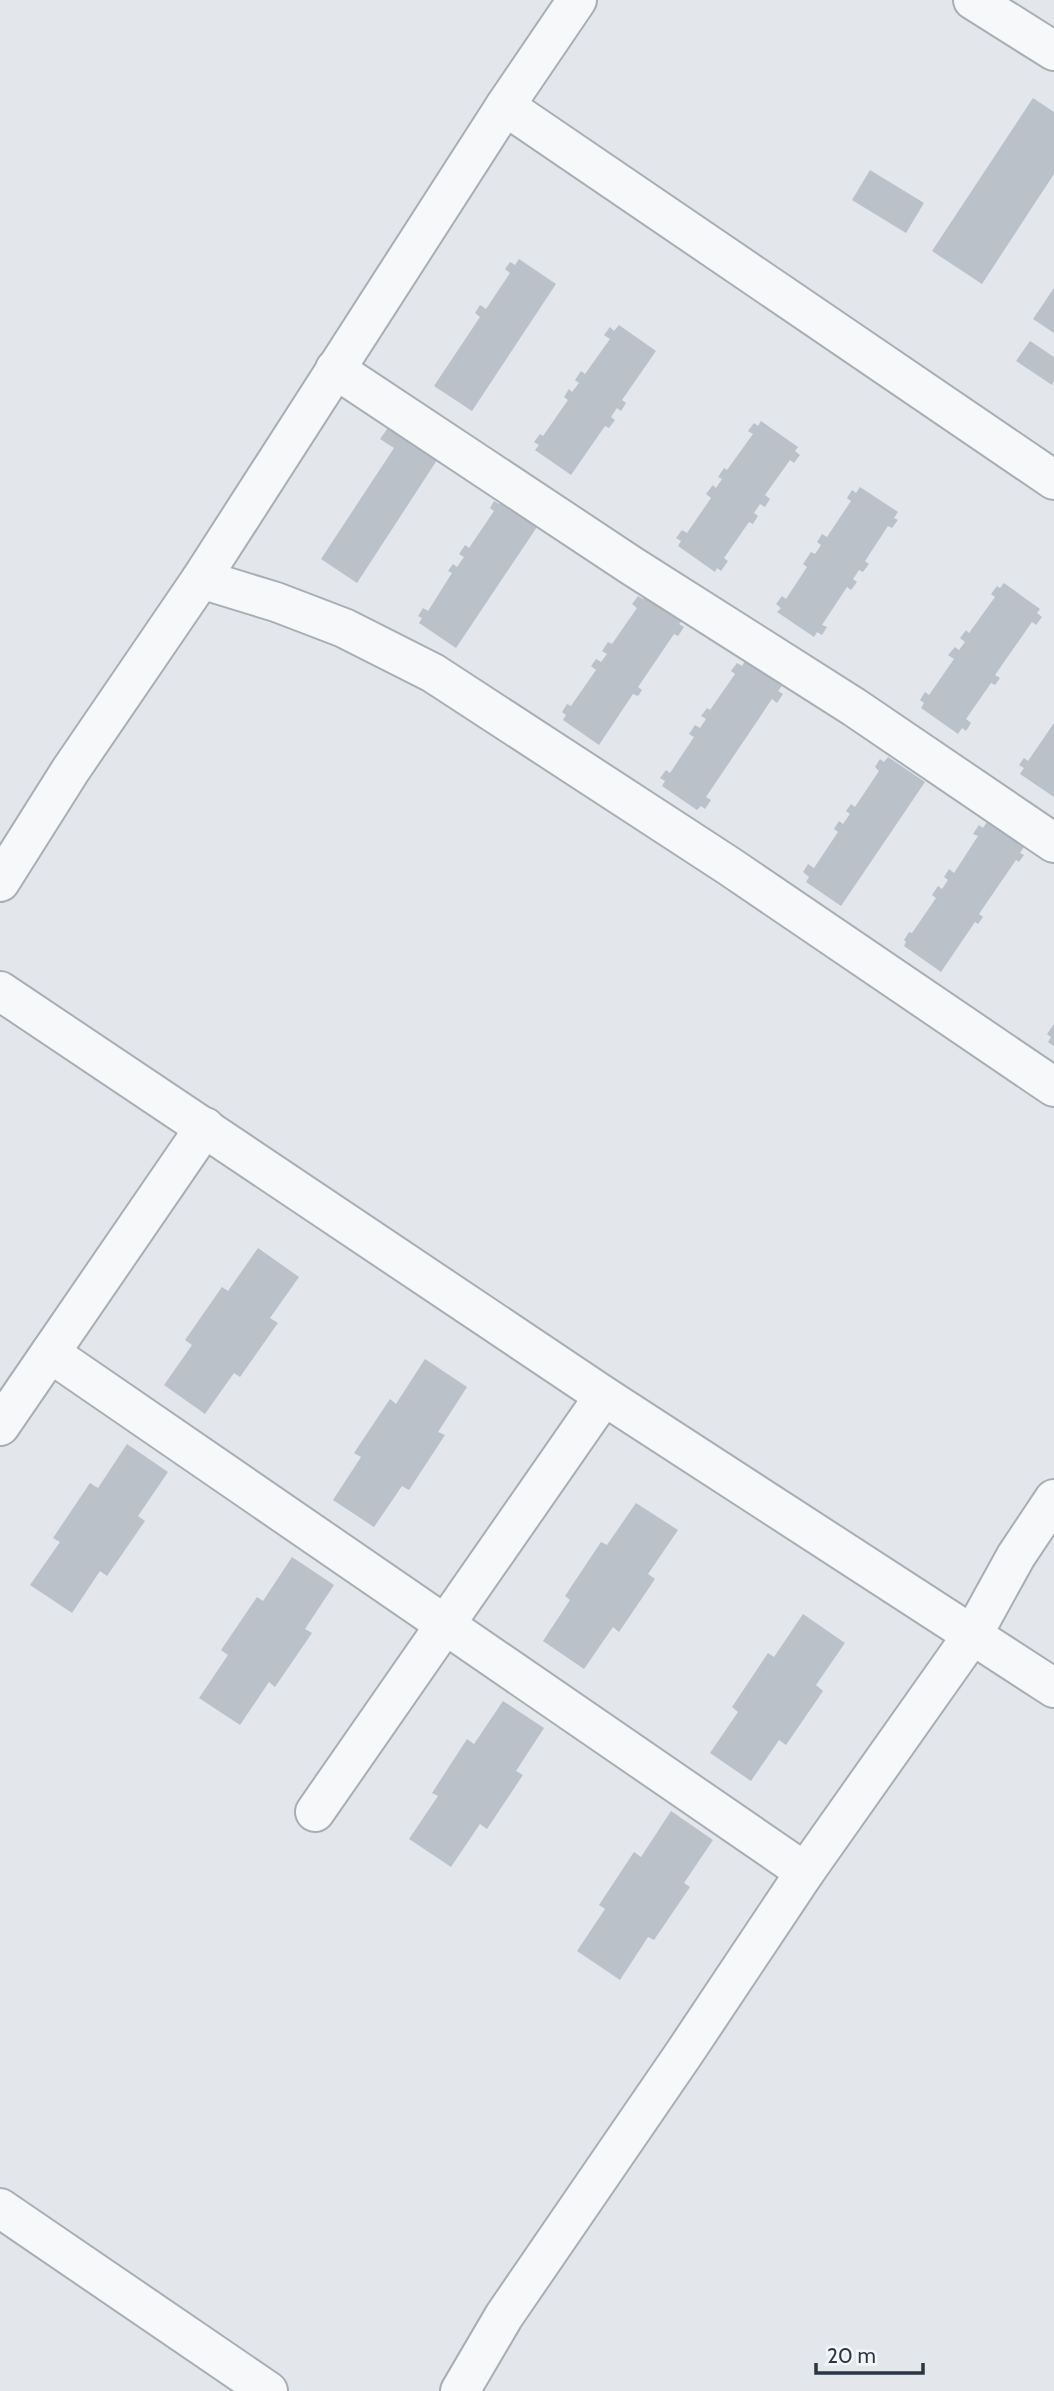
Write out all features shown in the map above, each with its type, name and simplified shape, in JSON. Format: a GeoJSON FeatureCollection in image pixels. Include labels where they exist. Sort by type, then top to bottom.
{"type":"FeatureCollection","features":[{"type":"Feature","properties":{"kind":"lane"},"geometry":{"type":"LineString","coordinates":[[0,883],[71,771],[201,579],[505,106],[577,0]]}},
{"type":"Feature","properties":{"kind":"lane"},"geometry":{"type":"LineString","coordinates":[[974,0],[1054,51]]}},
{"type":"Feature","properties":{"kind":"lane"},"geometry":{"type":"LineString","coordinates":[[505,106],[1054,480]]}},
{"type":"Feature","properties":{"kind":"lane"},"geometry":{"type":"LineString","coordinates":[[335,369],[632,566],[854,707],[1054,843]]}},
{"type":"Feature","properties":{"kind":"lane"},"geometry":{"type":"LineString","coordinates":[[201,579],[276,602],[344,628],[433,673],[729,866],[1054,1087]]}},
{"type":"Feature","properties":{"kind":"lane"},"geometry":{"type":"LineString","coordinates":[[0,991],[604,1396],[1054,1688]]}},
{"type":"Feature","properties":{"kind":"lane"},"geometry":{"type":"LineString","coordinates":[[0,1426],[205,1127]]}},
{"type":"Feature","properties":{"kind":"lane"},"geometry":{"type":"LineString","coordinates":[[50,1353],[805,1872]]}},
{"type":"Feature","properties":{"kind":"lane"},"geometry":{"type":"LineString","coordinates":[[314,1812],[604,1396]]}},
{"type":"Feature","properties":{"kind":"lane"},"geometry":{"type":"LineString","coordinates":[[460,2391],[504,2316],[805,1872],[973,1634],[1016,1556],[1054,1499]]}},
{"type":"Feature","properties":{"kind":"lane"},"geometry":{"type":"LineString","coordinates":[[0,2208],[268,2391]]}},
{"type":"Feature","properties":{"kind":"building"},"geometry":{"type":"Polygon","coordinates":[[[1033,98],[1054,112],[1054,174],[982,284],[932,251],[1033,98]]]}},
{"type":"Feature","properties":{"kind":"building"},"geometry":{"type":"Polygon","coordinates":[[[870,170],[924,203],[906,233],[852,200],[870,170]]]}},
{"type":"Feature","properties":{"kind":"building"},"geometry":{"type":"Polygon","coordinates":[[[519,259],[556,284],[472,411],[434,386],[480,317],[475,313],[480,305],[486,309],[510,273],[505,269],[510,262],[515,265],[519,259]]]}},
{"type":"Feature","properties":{"kind":"building"},"geometry":{"type":"Polygon","coordinates":[[[1054,288],[1054,333],[1033,319],[1054,288]]]}},
{"type":"Feature","properties":{"kind":"building"},"geometry":{"type":"Polygon","coordinates":[[[619,325],[656,351],[622,400],[626,403],[621,411],[617,408],[611,417],[615,420],[609,428],[605,426],[571,475],[535,450],[539,445],[534,442],[540,434],[543,436],[568,400],[564,397],[569,389],[572,392],[579,383],[575,380],[581,371],[585,374],[610,339],[604,335],[610,327],[614,331],[619,325]]]}},
{"type":"Feature","properties":{"kind":"building"},"geometry":{"type":"Polygon","coordinates":[[[1030,341],[1054,357],[1052,385],[1016,361],[1030,341]]]}},
{"type":"Feature","properties":{"kind":"building"},"geometry":{"type":"Polygon","coordinates":[[[761,421],[798,447],[795,451],[800,455],[794,463],[790,460],[765,495],[770,499],[765,507],[760,504],[754,513],[758,516],[753,524],[749,522],[724,558],[728,561],[721,571],[717,568],[715,572],[678,546],[681,541],[676,538],[682,530],[687,533],[711,498],[706,494],[713,485],[716,488],[722,479],[718,477],[724,468],[727,470],[753,434],[748,431],[754,423],[758,426],[761,421]]]}},
{"type":"Feature","properties":{"kind":"building"},"geometry":{"type":"Polygon","coordinates":[[[390,425],[439,457],[357,583],[321,559],[394,448],[380,439],[390,425]]]}},
{"type":"Feature","properties":{"kind":"building"},"geometry":{"type":"Polygon","coordinates":[[[860,487],[898,512],[894,518],[898,520],[892,528],[888,526],[865,561],[869,564],[863,572],[859,570],[853,579],[857,582],[851,590],[847,587],[822,625],[827,627],[822,635],[817,632],[814,637],[777,612],[781,608],[776,604],[782,596],[786,599],[807,567],[803,564],[811,552],[815,554],[821,545],[817,542],[822,534],[827,537],[851,501],[847,498],[852,490],[856,493],[860,487]]]}},
{"type":"Feature","properties":{"kind":"building"},"geometry":{"type":"Polygon","coordinates":[[[502,499],[539,524],[456,648],[419,623],[422,618],[418,616],[423,608],[428,611],[452,573],[448,571],[453,564],[457,567],[464,557],[459,554],[465,545],[469,548],[494,511],[490,508],[494,501],[499,504],[502,499]]]}},
{"type":"Feature","properties":{"kind":"building"},"geometry":{"type":"Polygon","coordinates":[[[1004,583],[1040,609],[1037,613],[1042,617],[1036,625],[1032,622],[995,675],[1000,678],[995,685],[991,683],[966,719],[971,723],[966,731],[962,728],[958,734],[921,708],[924,703],[920,700],[925,692],[929,695],[954,659],[948,655],[955,647],[959,650],[965,642],[960,638],[966,630],[969,633],[995,597],[991,594],[997,586],[1000,588],[1004,583]]]}},
{"type":"Feature","properties":{"kind":"building"},"geometry":{"type":"Polygon","coordinates":[[[646,595],[683,619],[679,624],[684,627],[678,636],[674,634],[638,687],[642,690],[638,696],[633,694],[599,745],[563,720],[566,715],[562,712],[567,704],[571,706],[596,670],[591,666],[596,659],[601,662],[607,654],[602,651],[608,642],[612,644],[637,608],[632,604],[638,596],[643,599],[646,595]]]}},
{"type":"Feature","properties":{"kind":"building"},"geometry":{"type":"Polygon","coordinates":[[[745,661],[782,686],[778,691],[783,694],[777,703],[772,699],[706,797],[711,800],[705,809],[701,806],[697,810],[662,786],[665,781],[660,778],[666,770],[670,773],[694,737],[689,734],[695,725],[700,728],[706,719],[701,716],[707,708],[710,710],[735,674],[731,671],[737,663],[742,666],[745,661]]]}},
{"type":"Feature","properties":{"kind":"building"},"geometry":{"type":"Polygon","coordinates":[[[1054,723],[1054,797],[1020,774],[1024,768],[1019,765],[1024,758],[1028,761],[1054,723]]]}},
{"type":"Feature","properties":{"kind":"building"},"geometry":{"type":"Polygon","coordinates":[[[888,757],[925,782],[841,906],[806,882],[809,877],[803,872],[808,864],[814,868],[838,832],[834,829],[839,821],[843,824],[850,814],[846,811],[851,804],[855,807],[879,771],[875,767],[880,759],[884,762],[888,757]]]}},
{"type":"Feature","properties":{"kind":"building"},"geometry":{"type":"Polygon","coordinates":[[[987,822],[1024,847],[1020,853],[1024,855],[1019,862],[1016,860],[979,914],[983,917],[978,924],[975,922],[941,972],[904,946],[904,940],[909,932],[912,933],[936,898],[932,895],[938,886],[942,889],[948,880],[944,877],[949,869],[954,873],[978,836],[973,834],[979,825],[983,828],[987,822]]]}},
{"type":"Feature","properties":{"kind":"building"},"geometry":{"type":"Polygon","coordinates":[[[1054,1024],[1054,1046],[1048,1042],[1051,1037],[1047,1034],[1054,1024]]]}},
{"type":"Feature","properties":{"kind":"building"},"geometry":{"type":"Polygon","coordinates":[[[258,1248],[299,1277],[270,1318],[278,1323],[240,1377],[234,1373],[205,1414],[164,1385],[192,1345],[185,1340],[222,1287],[228,1291],[258,1248]]]}},
{"type":"Feature","properties":{"kind":"building"},"geometry":{"type":"Polygon","coordinates":[[[425,1359],[467,1387],[438,1432],[445,1435],[409,1490],[402,1486],[374,1527],[333,1500],[361,1457],[354,1453],[390,1399],[396,1404],[425,1359]]]}},
{"type":"Feature","properties":{"kind":"building"},"geometry":{"type":"Polygon","coordinates":[[[127,1444],[168,1472],[138,1516],[145,1521],[107,1576],[100,1571],[72,1613],[30,1585],[60,1542],[53,1538],[90,1483],[98,1488],[127,1444]]]}},
{"type":"Feature","properties":{"kind":"building"},"geometry":{"type":"Polygon","coordinates":[[[636,1503],[678,1530],[648,1574],[655,1579],[619,1632],[613,1627],[584,1669],[543,1641],[570,1600],[565,1596],[601,1542],[607,1545],[636,1503]]]}},
{"type":"Feature","properties":{"kind":"building"},"geometry":{"type":"Polygon","coordinates":[[[292,1557],[334,1585],[305,1629],[312,1633],[275,1687],[269,1682],[240,1725],[199,1698],[228,1655],[221,1650],[257,1597],[263,1601],[292,1557]]]}},
{"type":"Feature","properties":{"kind":"building"},"geometry":{"type":"Polygon","coordinates":[[[803,1614],[845,1643],[816,1685],[823,1691],[786,1745],[779,1740],[751,1781],[710,1753],[738,1712],[732,1707],[768,1653],[774,1657],[803,1614]]]}},
{"type":"Feature","properties":{"kind":"building"},"geometry":{"type":"Polygon","coordinates":[[[503,1701],[544,1728],[516,1771],[523,1775],[487,1829],[480,1824],[451,1867],[409,1839],[438,1796],[432,1793],[467,1739],[474,1744],[503,1701]]]}},
{"type":"Feature","properties":{"kind":"building"},"geometry":{"type":"Polygon","coordinates":[[[671,1811],[713,1840],[684,1883],[690,1887],[654,1940],[648,1937],[620,1980],[577,1951],[605,1909],[599,1905],[634,1852],[641,1857],[671,1811]]]}}]}
